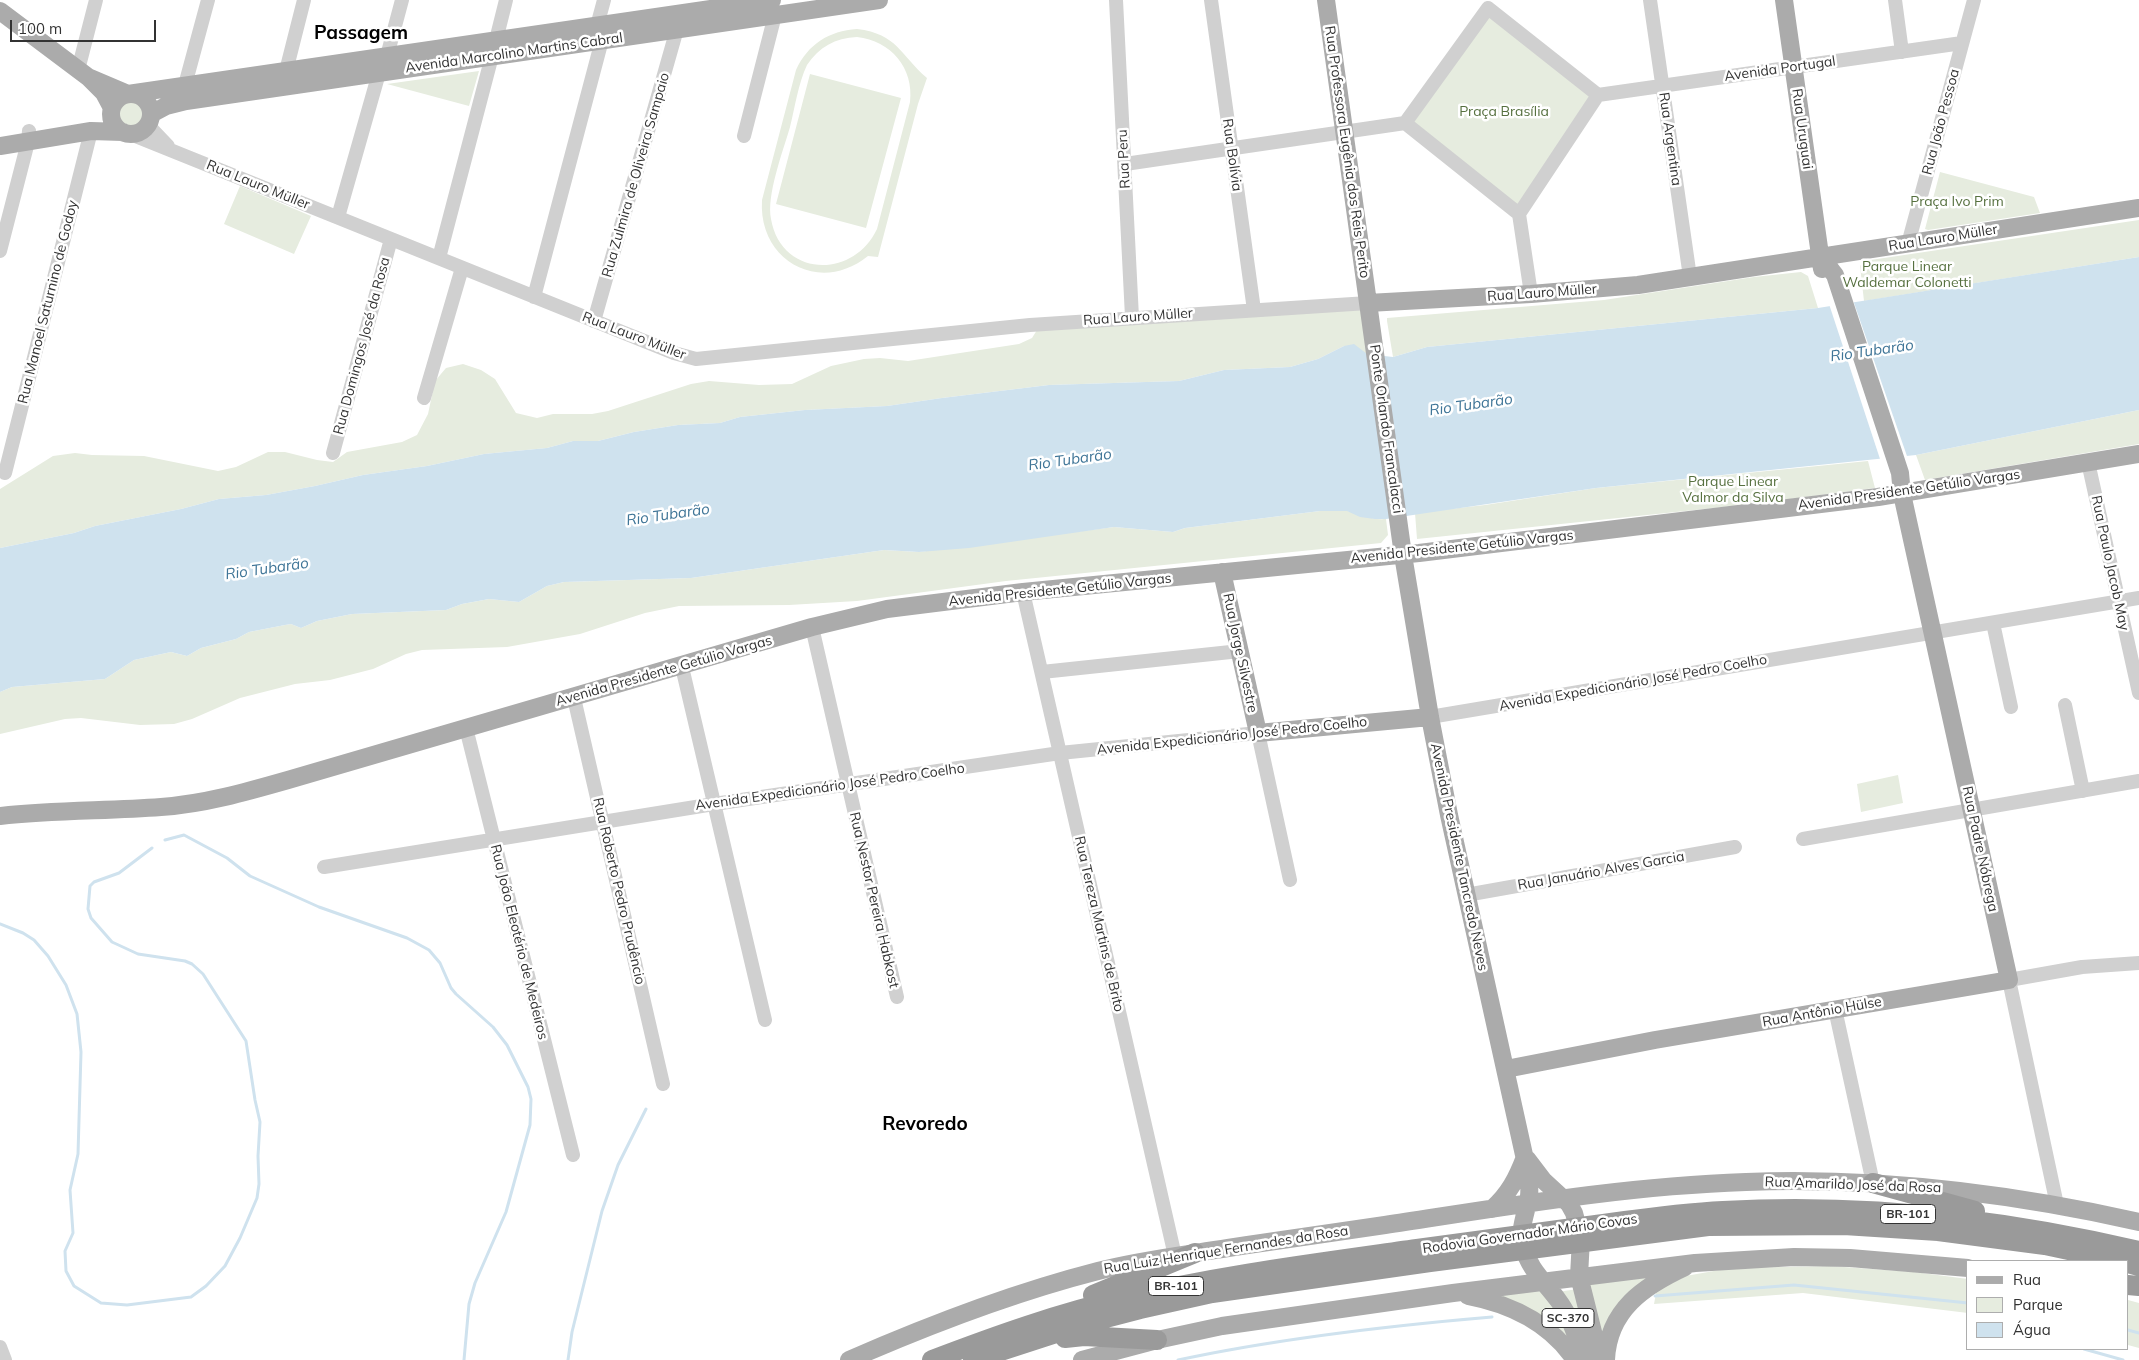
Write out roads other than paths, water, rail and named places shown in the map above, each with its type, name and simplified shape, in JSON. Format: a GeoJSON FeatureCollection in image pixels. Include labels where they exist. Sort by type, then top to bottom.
{"type":"FeatureCollection","features":[{"type":"Feature","properties":{"kind":"highway"},"geometry":{"type":"LineString","coordinates":[[1873,1183],[2059,1234]]}},
{"type":"Feature","properties":{"kind":"highway","name":"Rodovia Governador Mário Covas"},"geometry":{"type":"LineString","coordinates":[[932,1360],[982,1352],[1084,1308],[1174,1286],[1264,1271],[1429,1255],[1773,1210],[1878,1212],[1962,1220],[2059,1234],[2139,1251]]}},
{"type":"Feature","properties":{"kind":"highway","name":"Rodovia Governador Mário Covas"},"geometry":{"type":"LineString","coordinates":[[1676,1222],[1891,1227],[1992,1237],[2045,1245],[2115,1260]]}},
{"type":"Feature","properties":{"kind":"highway"},"geometry":{"type":"LineString","coordinates":[[982,1352],[1195,1253]]}},
{"type":"Feature","properties":{"kind":"highway"},"geometry":{"type":"LineString","coordinates":[[982,1352],[1084,1336],[1157,1340]]}},
{"type":"Feature","properties":{"kind":"main road","name":"Avenida Marcolino Martins Cabral"},"geometry":{"type":"LineString","coordinates":[[600,33],[695,6],[776,5],[879,0]]}},
{"type":"Feature","properties":{"kind":"main road","name":"Rua Professora Eugênia dos Reis Perito"},"geometry":{"type":"LineString","coordinates":[[1326,0],[1368,303]]}},
{"type":"Feature","properties":{"kind":"main road","name":"Rua Uruguai"},"geometry":{"type":"LineString","coordinates":[[1784,0],[1821,257],[1829,277]]}},
{"type":"Feature","properties":{"kind":"main road","name":"Avenida Marcolino Martins Cabral"},"geometry":{"type":"LineString","coordinates":[[128,94],[387,56],[494,48],[600,33],[677,30],[776,5]]}},
{"type":"Feature","properties":{"kind":"main road"},"geometry":{"type":"LineString","coordinates":[[0,11],[83,73],[104,93],[112,111],[114,125],[125,133]]}},
{"type":"Feature","properties":{"kind":"main road","name":"Avenida Marcolino Martins Cabral"},"geometry":{"type":"LineString","coordinates":[[150,119],[166,106],[186,101],[379,73],[494,48]]}},
{"type":"Feature","properties":{"kind":"main road"},"geometry":{"type":"LineString","coordinates":[[83,73],[128,94]]}},
{"type":"Feature","properties":{"kind":"main road"},"geometry":{"type":"LineString","coordinates":[[0,136],[28,136],[91,132],[140,132],[150,119],[147,101],[135,94],[128,94],[118,98],[112,111],[87,121],[28,136],[0,146]]}},
{"type":"Feature","properties":{"kind":"main road","name":"Rua Lauro Müller"},"geometry":{"type":"LineString","coordinates":[[1368,303],[1611,288],[2139,208]]}},
{"type":"Feature","properties":{"kind":"main road","name":"Rua Padre Nóbrega"},"geometry":{"type":"LineString","coordinates":[[1829,277],[1902,494],[2009,980]]}},
{"type":"Feature","properties":{"kind":"main road","name":"Ponte Orlando Francalacci"},"geometry":{"type":"LineString","coordinates":[[1368,303],[1402,548]]}},
{"type":"Feature","properties":{"kind":"main road","name":"Avenida Presidente Getúlio Vargas"},"geometry":{"type":"LineString","coordinates":[[0,816],[57,811],[162,807],[219,798],[288,780],[812,628],[887,609],[1023,592],[1222,572],[1402,548],[1902,494],[2139,454]]}},
{"type":"Feature","properties":{"kind":"main road","name":"Avenida Presidente Tancredo Neves"},"geometry":{"type":"LineString","coordinates":[[1402,548],[1430,717],[1466,895],[1526,1156],[1529,1185],[1527,1204]]}},
{"type":"Feature","properties":{"kind":"main road","name":"Rua Jorge Silvestre"},"geometry":{"type":"LineString","coordinates":[[1222,572],[1258,733]]}},
{"type":"Feature","properties":{"kind":"main road","name":"Avenida Expedicionário José Pedro Coelho"},"geometry":{"type":"LineString","coordinates":[[1258,733],[1430,717]]}},
{"type":"Feature","properties":{"kind":"main road","name":"Rua Antônio Hülse"},"geometry":{"type":"LineString","coordinates":[[1506,1069],[1835,1009],[2009,980]]}},
{"type":"Feature","properties":{"kind":"main road"},"geometry":{"type":"LineString","coordinates":[[1492,1209],[1502,1200],[1515,1182],[1526,1156]]}},
{"type":"Feature","properties":{"kind":"main road","name":"Avenida Presidente Tancredo Neves"},"geometry":{"type":"LineString","coordinates":[[1526,1156],[1543,1180],[1564,1198]]}},
{"type":"Feature","properties":{"kind":"main road","name":"Rua Amarildo José da Rosa"},"geometry":{"type":"LineString","coordinates":[[1564,1198],[1746,1182],[1873,1183],[1954,1190],[2057,1205],[2139,1222]]}},
{"type":"Feature","properties":{"kind":"main road"},"geometry":{"type":"LineString","coordinates":[[1542,1282],[1529,1264],[1523,1245],[1522,1231],[1527,1204],[1564,1198],[1574,1214],[1580,1232],[1581,1256],[1579,1276]]}},
{"type":"Feature","properties":{"kind":"main road","name":"Rua Luiz Henrique Fernandes da Rosa"},"geometry":{"type":"LineString","coordinates":[[849,1360],[918,1331],[1047,1285],[1100,1270],[1175,1256],[1527,1204]]}},
{"type":"Feature","properties":{"kind":"main road"},"geometry":{"type":"LineString","coordinates":[[1082,1360],[1157,1340],[1272,1318],[1579,1276],[1695,1263],[1785,1258],[1850,1258],[1966,1268]]}},
{"type":"Feature","properties":{"kind":"main road"},"geometry":{"type":"LineString","coordinates":[[1606,1360],[1612,1332],[1622,1311],[1633,1298],[1662,1279],[1695,1263]]}},
{"type":"Feature","properties":{"kind":"main road","name":"SC-370"},"geometry":{"type":"LineString","coordinates":[[1579,1276],[1600,1360]]}},
{"type":"Feature","properties":{"kind":"main road","name":"SC-370"},"geometry":{"type":"LineString","coordinates":[[1542,1282],[1559,1301],[1567,1315],[1583,1360]]}},
{"type":"Feature","properties":{"kind":"main road"},"geometry":{"type":"LineString","coordinates":[[1453,1293],[1485,1299],[1516,1310],[1548,1331],[1575,1360]]}},
{"type":"Feature","properties":{"kind":"street"},"geometry":{"type":"LineString","coordinates":[[83,73],[96,0]]}},
{"type":"Feature","properties":{"kind":"street"},"geometry":{"type":"LineString","coordinates":[[185,86],[208,0]]}},
{"type":"Feature","properties":{"kind":"street"},"geometry":{"type":"LineString","coordinates":[[286,71],[304,0]]}},
{"type":"Feature","properties":{"kind":"street"},"geometry":{"type":"LineString","coordinates":[[387,56],[402,0]]}},
{"type":"Feature","properties":{"kind":"street"},"geometry":{"type":"LineString","coordinates":[[439,258],[506,0]]}},
{"type":"Feature","properties":{"kind":"street"},"geometry":{"type":"LineString","coordinates":[[534,297],[600,33],[604,0]]}},
{"type":"Feature","properties":{"kind":"street","name":"Rua Peru"},"geometry":{"type":"LineString","coordinates":[[1116,0],[1132,318]]}},
{"type":"Feature","properties":{"kind":"street","name":"Rua Bolívia"},"geometry":{"type":"LineString","coordinates":[[1211,0],[1254,310]]}},
{"type":"Feature","properties":{"kind":"street","name":"Rua Argentina"},"geometry":{"type":"LineString","coordinates":[[1650,0],[1690,277]]}},
{"type":"Feature","properties":{"kind":"street"},"geometry":{"type":"LineString","coordinates":[[1895,0],[1902,52]]}},
{"type":"Feature","properties":{"kind":"street","name":"Rua João Pessoa"},"geometry":{"type":"LineString","coordinates":[[1908,244],[1974,0]]}},
{"type":"Feature","properties":{"kind":"street"},"geometry":{"type":"LineString","coordinates":[[1125,164],[1405,123],[1487,4],[1598,95],[1519,214],[1531,294]]}},
{"type":"Feature","properties":{"kind":"street"},"geometry":{"type":"LineString","coordinates":[[744,136],[776,5]]}},
{"type":"Feature","properties":{"kind":"street","name":"Rua Zulmira de Oliveira Sampaio"},"geometry":{"type":"LineString","coordinates":[[594,321],[677,30]]}},
{"type":"Feature","properties":{"kind":"street","name":"Avenida Portugal"},"geometry":{"type":"LineString","coordinates":[[1598,95],[1962,43]]}},
{"type":"Feature","properties":{"kind":"street"},"geometry":{"type":"LineString","coordinates":[[338,217],[379,73]]}},
{"type":"Feature","properties":{"kind":"street","name":"Rua Lauro Müller"},"geometry":{"type":"LineString","coordinates":[[150,119],[172,150]]}},
{"type":"Feature","properties":{"kind":"street"},"geometry":{"type":"LineString","coordinates":[[1405,123],[1519,214]]}},
{"type":"Feature","properties":{"kind":"street","name":"Rua Manoel Saturnino de Godoy"},"geometry":{"type":"LineString","coordinates":[[5,474],[91,132]]}},
{"type":"Feature","properties":{"kind":"street","name":"Rua Lauro Müller"},"geometry":{"type":"LineString","coordinates":[[125,133],[172,150],[674,353],[696,360],[993,328],[1368,303]]}},
{"type":"Feature","properties":{"kind":"street"},"geometry":{"type":"LineString","coordinates":[[0,251],[28,136]]}},
{"type":"Feature","properties":{"kind":"street","name":"Rua Domingos José da Rosa"},"geometry":{"type":"LineString","coordinates":[[333,453],[391,239]]}},
{"type":"Feature","properties":{"kind":"street"},"geometry":{"type":"LineString","coordinates":[[424,398],[462,268]]}},
{"type":"Feature","properties":{"kind":"street","name":"Rua Paulo Jacob May"},"geometry":{"type":"LineString","coordinates":[[2088,462],[2139,693]]}},
{"type":"Feature","properties":{"kind":"street","name":"Rua Tereza Martins de Brito"},"geometry":{"type":"LineString","coordinates":[[1023,592],[1175,1256]]}},
{"type":"Feature","properties":{"kind":"street","name":"Avenida Expedicionário José Pedro Coelho"},"geometry":{"type":"LineString","coordinates":[[1430,717],[2139,598]]}},
{"type":"Feature","properties":{"kind":"street"},"geometry":{"type":"LineString","coordinates":[[1993,623],[2011,707]]}},
{"type":"Feature","properties":{"kind":"street","name":"Rua Nestor Pereira Habkost"},"geometry":{"type":"LineString","coordinates":[[812,628],[897,997]]}},
{"type":"Feature","properties":{"kind":"street"},"geometry":{"type":"LineString","coordinates":[[1042,672],[1240,651]]}},
{"type":"Feature","properties":{"kind":"street"},"geometry":{"type":"LineString","coordinates":[[682,666],[765,1020]]}},
{"type":"Feature","properties":{"kind":"street","name":"Rua Roberto Pedro Prudêncio"},"geometry":{"type":"LineString","coordinates":[[574,698],[604,821],[663,1084]]}},
{"type":"Feature","properties":{"kind":"street"},"geometry":{"type":"LineString","coordinates":[[2065,706],[2083,791]]}},
{"type":"Feature","properties":{"kind":"street","name":"Rua João Eleotério de Medeiros"},"geometry":{"type":"LineString","coordinates":[[466,728],[573,1155]]}},
{"type":"Feature","properties":{"kind":"street","name":"Avenida Expedicionário José Pedro Coelho"},"geometry":{"type":"LineString","coordinates":[[324,867],[604,821],[1060,753],[1258,733]]}},
{"type":"Feature","properties":{"kind":"street","name":"Rua Jorge Silvestre"},"geometry":{"type":"LineString","coordinates":[[1258,733],[1290,880]]}},
{"type":"Feature","properties":{"kind":"street"},"geometry":{"type":"LineString","coordinates":[[1803,839],[2139,781]]}},
{"type":"Feature","properties":{"kind":"street","name":"Rua Januário Alves Garcia"},"geometry":{"type":"LineString","coordinates":[[1466,895],[1735,847]]}},
{"type":"Feature","properties":{"kind":"street","name":"Rua Antônio Hülse"},"geometry":{"type":"LineString","coordinates":[[2009,980],[2082,967],[2139,963]]}},
{"type":"Feature","properties":{"kind":"street","name":"Rua Padre Nóbrega"},"geometry":{"type":"LineString","coordinates":[[2009,980],[2057,1205]]}},
{"type":"Feature","properties":{"kind":"street"},"geometry":{"type":"LineString","coordinates":[[1835,1009],[1873,1183]]}},
{"type":"Feature","properties":{"kind":"street"},"geometry":{"type":"LineString","coordinates":[[0,1347],[5,1360]]}},
{"type":"Feature","properties":{"kind":"water","name":"Rio Tubarão"},"geometry":{"type":"Polygon","coordinates":[[[2139,257],[2139,410],[1916,455],[1596,488],[1386,519],[1360,517],[1347,511],[1320,511],[1185,528],[1173,532],[1114,527],[969,548],[919,552],[884,550],[691,578],[564,582],[547,586],[519,602],[489,599],[462,604],[446,610],[352,614],[317,621],[301,628],[291,624],[249,632],[236,639],[201,648],[187,656],[171,652],[134,660],[105,679],[12,687],[0,692],[0,548],[74,533],[95,526],[181,509],[219,499],[266,495],[363,475],[427,466],[484,454],[547,448],[573,441],[598,441],[634,432],[678,425],[720,423],[740,417],[805,410],[887,406],[1049,385],[1179,381],[1224,370],[1290,367],[1318,359],[1344,346],[1354,344],[1367,354],[1393,357],[1427,347],[1818,308],[2139,257]]]}},
{"type":"Feature","properties":{"kind":"waterway"},"geometry":{"type":"LineString","coordinates":[[165,840],[184,835],[227,858],[250,876],[319,907],[407,938],[429,950],[440,963],[451,988],[493,1027],[507,1045],[528,1087],[531,1099],[530,1125],[506,1212],[475,1283],[469,1304],[464,1360]]}},
{"type":"Feature","properties":{"kind":"waterway"},"geometry":{"type":"LineString","coordinates":[[0,924],[23,933],[34,940],[48,956],[66,985],[77,1014],[81,1052],[78,1154],[70,1190],[73,1233],[65,1251],[66,1271],[74,1286],[101,1303],[127,1305],[191,1297],[206,1286],[225,1266],[240,1238],[257,1198],[260,1122],[246,1041],[203,974],[192,964],[185,961],[138,954],[112,942],[91,918],[88,909],[90,886],[94,882],[119,873],[152,848]]}},
{"type":"Feature","properties":{"kind":"waterway"},"geometry":{"type":"LineString","coordinates":[[568,1360],[572,1332],[602,1211],[618,1165],[646,1109]]}},
{"type":"Feature","properties":{"kind":"waterway"},"geometry":{"type":"LineString","coordinates":[[1655,1296],[1794,1285],[1966,1303]]}},
{"type":"Feature","properties":{"kind":"waterway"},"geometry":{"type":"LineString","coordinates":[[1178,1360],[1256,1345],[1334,1334],[1492,1317]]}},
{"type":"Feature","properties":{"kind":"waterway"},"geometry":{"type":"LineString","coordinates":[[2129,1330],[2139,1333]]}},
{"type":"Feature","properties":{"kind":"waterway"},"geometry":{"type":"LineString","coordinates":[[2088,1350],[2123,1360]]}},
{"type":"Feature","properties":{"kind":"district","name":"Passagem"},"geometry":{"type":"Point","coordinates":[361,33]}},
{"type":"Feature","properties":{"kind":"district","name":"Revoredo"},"geometry":{"type":"Point","coordinates":[925,1124]}},
{"type":"Feature","properties":{"kind":"park label","name":"Praça Brasília"},"geometry":{"type":"Point","coordinates":[1504,112]}},
{"type":"Feature","properties":{"kind":"park label","name":"Praça Ivo Prim"},"geometry":{"type":"Point","coordinates":[1957,202]}},
{"type":"Feature","properties":{"kind":"park label","name":"Parque Linear Waldemar Colonetti"},"geometry":{"type":"Point","coordinates":[1907,276]}},
{"type":"Feature","properties":{"kind":"park label","name":"Parque Linear Valmor da Silva"},"geometry":{"type":"Point","coordinates":[1733,490]}}]}
